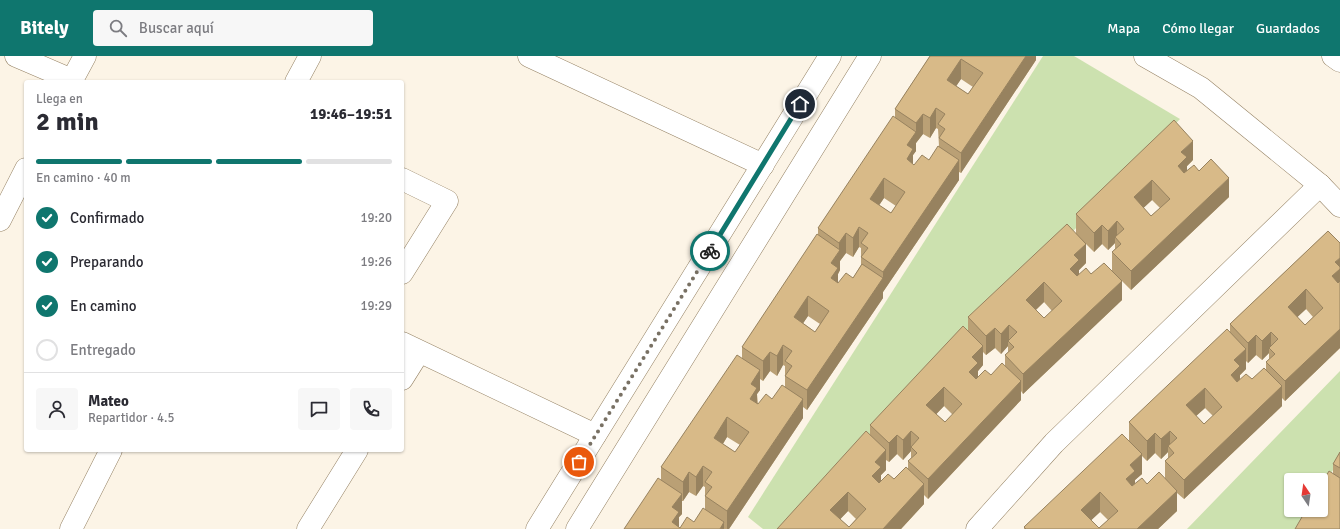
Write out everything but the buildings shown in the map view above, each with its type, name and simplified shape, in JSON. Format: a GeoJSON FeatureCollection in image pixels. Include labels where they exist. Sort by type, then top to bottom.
{"type":"FeatureCollection","features":[{"type":"Feature","properties":{"kind":"street"},"geometry":{"type":"LineString","coordinates":[[16,56],[70,80]]}},
{"type":"Feature","properties":{"kind":"street"},"geometry":{"type":"LineString","coordinates":[[73,80],[85,56]]}},
{"type":"Feature","properties":{"kind":"street"},"geometry":{"type":"LineString","coordinates":[[297,80],[310,56]]}},
{"type":"Feature","properties":{"kind":"street"},"geometry":{"type":"LineString","coordinates":[[529,56],[763,165]]}},
{"type":"Feature","properties":{"kind":"street"},"geometry":{"type":"LineString","coordinates":[[537,529],[830,56]]}},
{"type":"Feature","properties":{"kind":"street"},"geometry":{"type":"LineString","coordinates":[[577,529],[870,56]]}},
{"type":"Feature","properties":{"kind":"street"},"geometry":{"type":"LineString","coordinates":[[1145,56],[1201,88],[1320,185],[1340,206]]}},
{"type":"Feature","properties":{"kind":"street"},"geometry":{"type":"LineString","coordinates":[[1333,56],[1340,61]]}},
{"type":"Feature","properties":{"kind":"street"},"geometry":{"type":"LineString","coordinates":[[0,220],[24,173]]}},
{"type":"Feature","properties":{"kind":"street"},"geometry":{"type":"LineString","coordinates":[[404,180],[447,201],[404,270]]}},
{"type":"Feature","properties":{"kind":"street"},"geometry":{"type":"LineString","coordinates":[[977,529],[1054,443],[1320,185]]}},
{"type":"Feature","properties":{"kind":"street"},"geometry":{"type":"LineString","coordinates":[[404,371],[410,348],[595,435]]}},
{"type":"Feature","properties":{"kind":"street"},"geometry":{"type":"LineString","coordinates":[[71,529],[110,452]]}},
{"type":"Feature","properties":{"kind":"street"},"geometry":{"type":"LineString","coordinates":[[308,529],[356,452]]}},
{"type":"Feature","properties":{"kind":"green space"},"geometry":{"type":"Polygon","coordinates":[[[1043,56],[1074,56],[1180,119],[789,529],[763,529],[748,517],[1043,56]]]}},
{"type":"Feature","properties":{"kind":"green space"},"geometry":{"type":"Polygon","coordinates":[[[1340,371],[1340,459],[1328,478],[1328,473],[1284,473],[1284,517],[1304,517],[1297,529],[1187,529],[1340,371]]]}},
{"type":"Feature","properties":{"kind":"way so far"},"geometry":{"type":"LineString","coordinates":[[579,462],[710,251]]}},
{"type":"Feature","properties":{"kind":"route"},"geometry":{"type":"LineString","coordinates":[[710,251],[800,104]]}}]}
